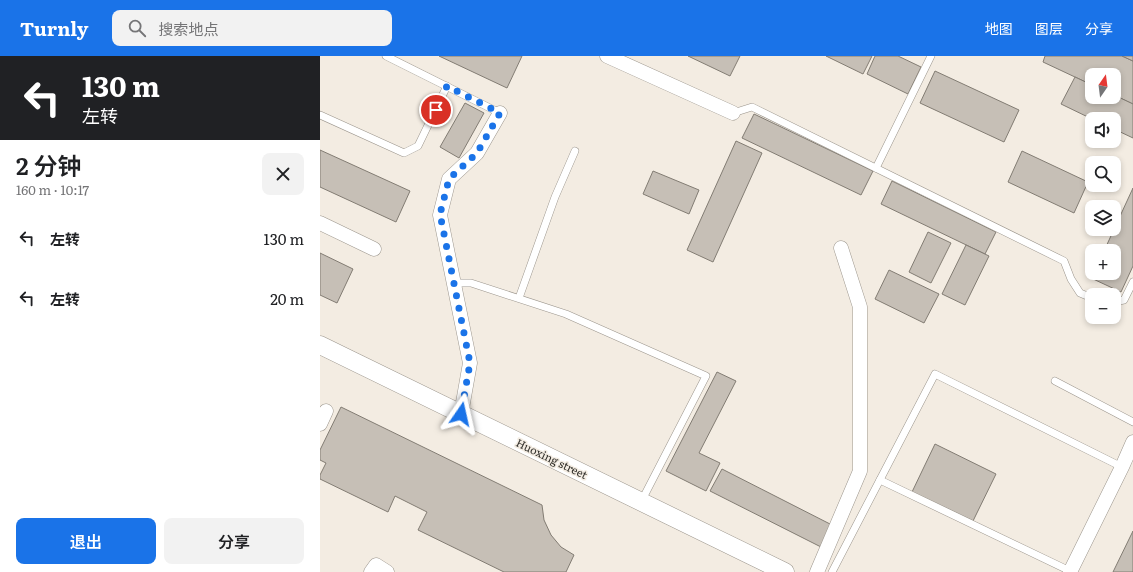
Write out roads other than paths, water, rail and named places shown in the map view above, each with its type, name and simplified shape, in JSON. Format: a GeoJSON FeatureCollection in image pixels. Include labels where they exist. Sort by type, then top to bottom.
{"type":"FeatureCollection","features":[{"type":"Feature","properties":{"kind":"street"},"geometry":{"type":"LineString","coordinates":[[606,56],[621,59],[732,113]]}},
{"type":"Feature","properties":{"kind":"street"},"geometry":{"type":"LineString","coordinates":[[461,414],[470,363],[440,214],[449,179],[477,153],[500,113]]}},
{"type":"Feature","properties":{"kind":"street"},"geometry":{"type":"LineString","coordinates":[[320,223],[374,249]]}},
{"type":"Feature","properties":{"kind":"street"},"geometry":{"type":"LineString","coordinates":[[817,572],[860,471],[860,307],[841,248]]}},
{"type":"Feature","properties":{"kind":"street","name":"Huoxing street"},"geometry":{"type":"LineString","coordinates":[[320,345],[784,572]]}},
{"type":"Feature","properties":{"kind":"street"},"geometry":{"type":"LineString","coordinates":[[320,424],[326,411]]}},
{"type":"Feature","properties":{"kind":"street"},"geometry":{"type":"LineString","coordinates":[[1070,572],[1133,442]]}},
{"type":"Feature","properties":{"kind":"street"},"geometry":{"type":"LineString","coordinates":[[371,572],[376,565],[387,572]]}},
{"type":"Feature","properties":{"kind":"lane"},"geometry":{"type":"LineString","coordinates":[[386,56],[500,113]]}},
{"type":"Feature","properties":{"kind":"lane"},"geometry":{"type":"LineString","coordinates":[[876,168],[931,56]]}},
{"type":"Feature","properties":{"kind":"lane"},"geometry":{"type":"LineString","coordinates":[[320,115],[404,152],[418,146],[447,86]]}},
{"type":"Feature","properties":{"kind":"lane"},"geometry":{"type":"LineString","coordinates":[[732,113],[752,107],[1064,261],[1070,279],[1080,293],[1085,295]]}},
{"type":"Feature","properties":{"kind":"lane"},"geometry":{"type":"LineString","coordinates":[[519,298],[555,197],[575,151]]}},
{"type":"Feature","properties":{"kind":"lane"},"geometry":{"type":"LineString","coordinates":[[454,282],[471,283],[566,314],[706,376],[641,502]]}},
{"type":"Feature","properties":{"kind":"lane"},"geometry":{"type":"LineString","coordinates":[[1121,301],[1124,300],[1133,282]]}},
{"type":"Feature","properties":{"kind":"lane"},"geometry":{"type":"LineString","coordinates":[[832,572],[935,374],[1122,466]]}},
{"type":"Feature","properties":{"kind":"lane"},"geometry":{"type":"LineString","coordinates":[[1055,381],[1133,422]]}},
{"type":"Feature","properties":{"kind":"lane"},"geometry":{"type":"LineString","coordinates":[[880,480],[1070,572]]}}]}
